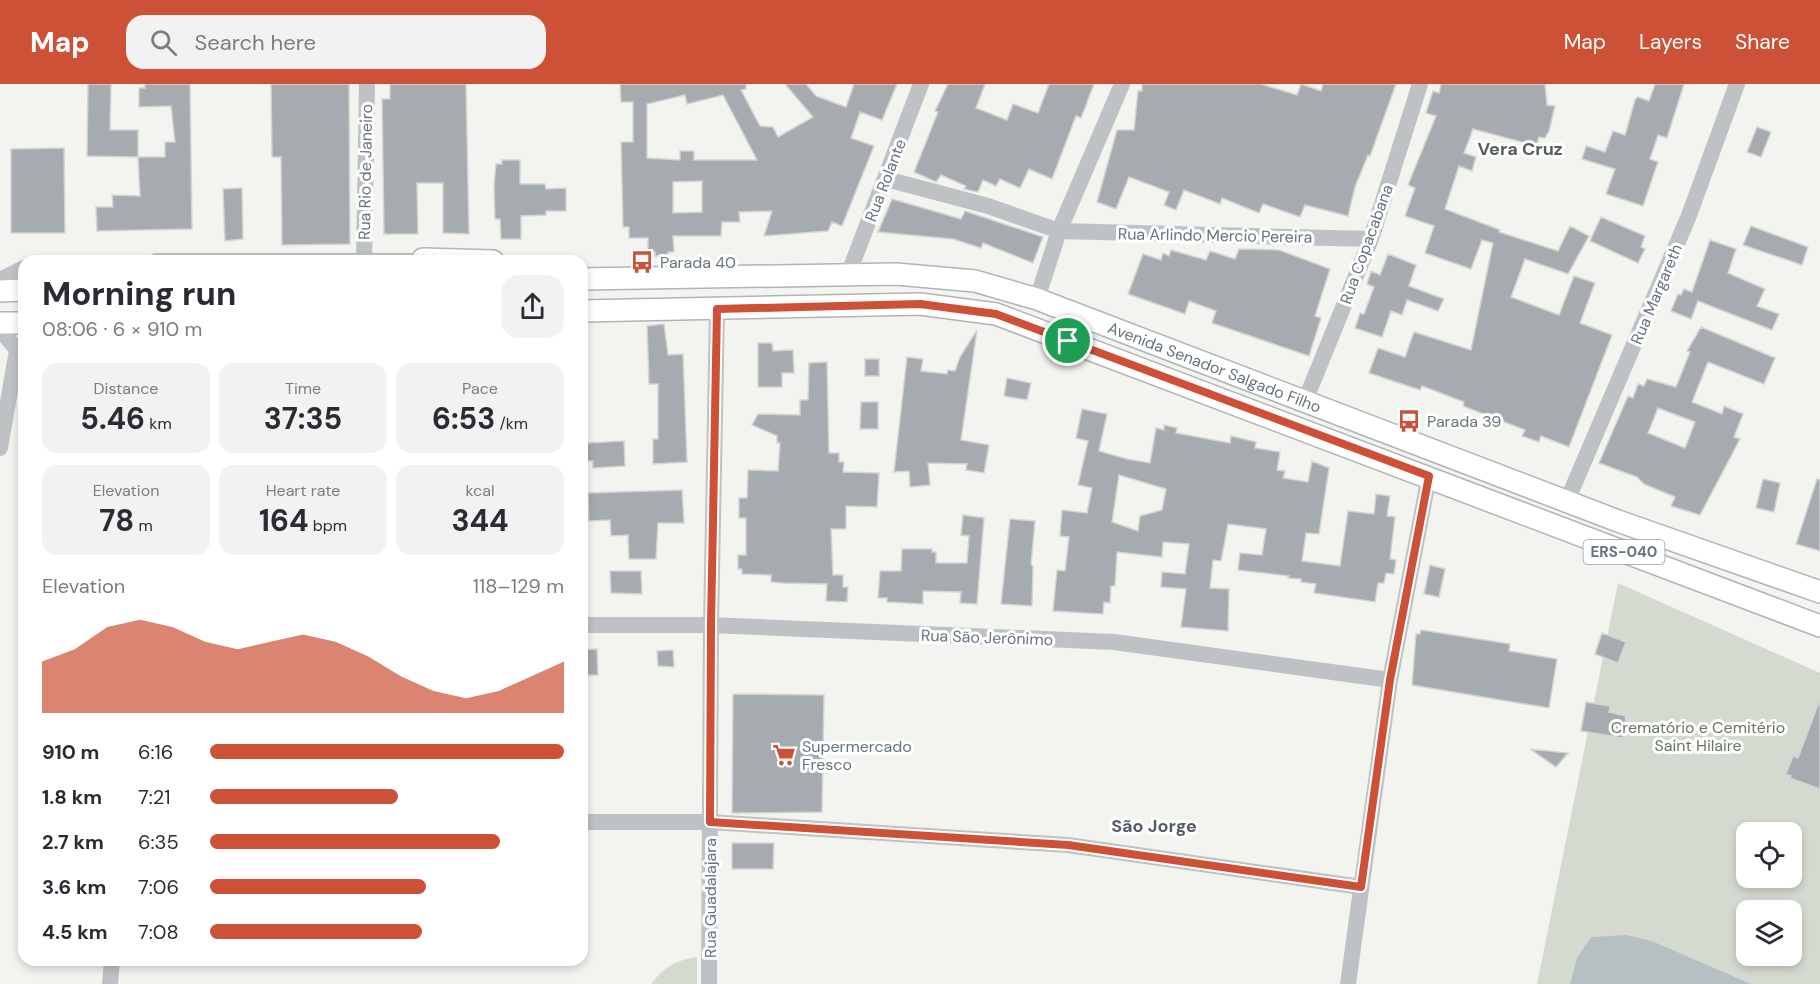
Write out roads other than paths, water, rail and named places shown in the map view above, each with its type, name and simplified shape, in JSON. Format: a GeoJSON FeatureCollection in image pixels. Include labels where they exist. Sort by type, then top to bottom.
{"type":"FeatureCollection","features":[{"type":"Feature","properties":{"kind":"main road","name":"Avenida Senador Salgado Filho"},"geometry":{"type":"LineString","coordinates":[[588,279],[848,275],[940,276],[975,281],[1036,299],[1567,501],[1820,592]]}},
{"type":"Feature","properties":{"kind":"main road"},"geometry":{"type":"LineString","coordinates":[[0,291],[18,290]]}},
{"type":"Feature","properties":{"kind":"main road","name":"Avenida Senador Salgado Filho"},"geometry":{"type":"LineString","coordinates":[[588,311],[920,304],[996,314],[1429,476],[1820,626]]}},
{"type":"Feature","properties":{"kind":"main road"},"geometry":{"type":"LineString","coordinates":[[0,323],[18,323]]}},
{"type":"Feature","properties":{"kind":"street","name":"Rua Rio de Janeiro"},"geometry":{"type":"LineString","coordinates":[[364,255],[367,84]]}},
{"type":"Feature","properties":{"kind":"street","name":"Rua Rolante"},"geometry":{"type":"LineString","coordinates":[[848,275],[921,84]]}},
{"type":"Feature","properties":{"kind":"street"},"geometry":{"type":"LineString","coordinates":[[1036,299],[1059,231],[1122,84]]}},
{"type":"Feature","properties":{"kind":"street","name":"Rua Copacabana"},"geometry":{"type":"LineString","coordinates":[[1305,401],[1371,239],[1420,84]]}},
{"type":"Feature","properties":{"kind":"street","name":"Rua Margareth"},"geometry":{"type":"LineString","coordinates":[[1567,501],[1688,218],[1737,84]]}},
{"type":"Feature","properties":{"kind":"street","name":"Rua Arlindo Mercio Pereira"},"geometry":{"type":"LineString","coordinates":[[886,179],[988,207],[1059,231],[1371,239]]}},
{"type":"Feature","properties":{"kind":"street"},"geometry":{"type":"LineString","coordinates":[[0,266],[18,266]]}},
{"type":"Feature","properties":{"kind":"street"},"geometry":{"type":"LineString","coordinates":[[0,280],[18,270]]}},
{"type":"Feature","properties":{"kind":"street","name":"Rua Guadalajara"},"geometry":{"type":"LineString","coordinates":[[709,984],[711,625],[717,309]]}},
{"type":"Feature","properties":{"kind":"street"},"geometry":{"type":"LineString","coordinates":[[0,329],[18,346]]}},
{"type":"Feature","properties":{"kind":"street"},"geometry":{"type":"LineString","coordinates":[[0,350],[18,349]]}},
{"type":"Feature","properties":{"kind":"street"},"geometry":{"type":"LineString","coordinates":[[0,448],[18,363]]}},
{"type":"Feature","properties":{"kind":"street"},"geometry":{"type":"LineString","coordinates":[[1348,984],[1390,680],[1429,476]]}},
{"type":"Feature","properties":{"kind":"street","name":"Rua São Jerônimo"},"geometry":{"type":"LineString","coordinates":[[588,625],[711,625],[1114,642],[1390,680]]}},
{"type":"Feature","properties":{"kind":"street"},"geometry":{"type":"LineString","coordinates":[[588,822],[710,822],[1068,845],[1361,887]]}},
{"type":"Feature","properties":{"kind":"street"},"geometry":{"type":"LineString","coordinates":[[110,984],[112,966]]}},
{"type":"Feature","properties":{"kind":"place","name":"Parada 40"},"geometry":{"type":"Point","coordinates":[642,262]}},
{"type":"Feature","properties":{"kind":"place","name":"Parada 39"},"geometry":{"type":"Point","coordinates":[1409,421]}},
{"type":"Feature","properties":{"kind":"place","name":"Supermercado Fresco"},"geometry":{"type":"Point","coordinates":[784,755]}},
{"type":"Feature","properties":{"kind":"district","name":"Vera Cruz"},"geometry":{"type":"Point","coordinates":[1520,149]}},
{"type":"Feature","properties":{"kind":"district","name":"São Jorge"},"geometry":{"type":"Point","coordinates":[1154,826]}},
{"type":"Feature","properties":{"kind":"park label","name":"Crematório e Cemitério Saint Hilaire"},"geometry":{"type":"Point","coordinates":[1698,736]}}]}
